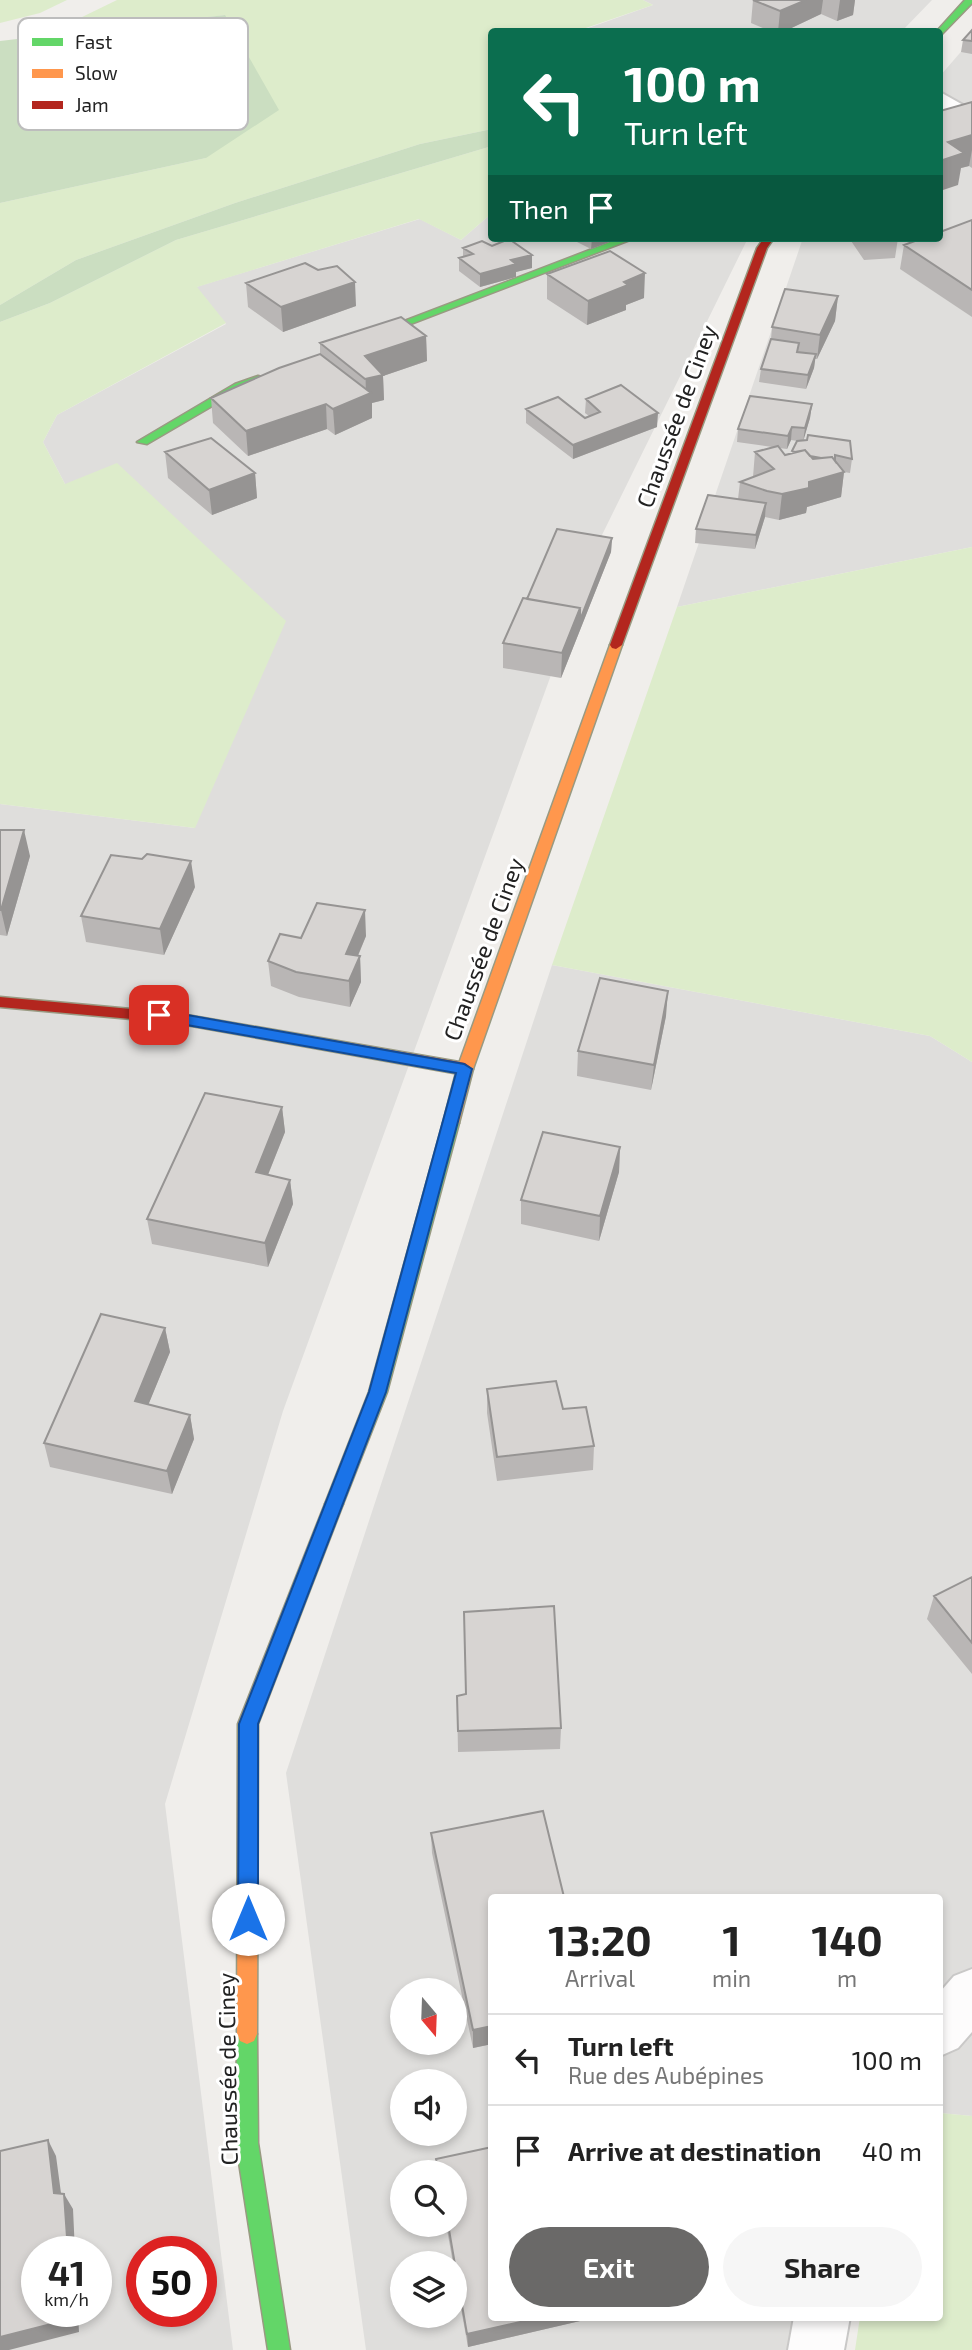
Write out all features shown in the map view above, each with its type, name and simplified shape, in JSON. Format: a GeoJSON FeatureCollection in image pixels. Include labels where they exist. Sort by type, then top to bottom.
{"type":"FeatureCollection","features":[{"type":"Feature","properties":{"kind":"main road"},"geometry":{"type":"LineString","coordinates":[[943,30],[970,0]]}},
{"type":"Feature","properties":{"kind":"main road"},"geometry":{"type":"LineString","coordinates":[[346,345],[619,242]]}},
{"type":"Feature","properties":{"kind":"main road","name":"Chaussée de Ciney"},"geometry":{"type":"LineString","coordinates":[[279,2350],[247,2143],[248,1724],[378,1392],[464,1069],[653,542],[767,242]]}},
{"type":"Feature","properties":{"kind":"main road"},"geometry":{"type":"LineString","coordinates":[[143,442],[239,386],[274,373]]}},
{"type":"Feature","properties":{"kind":"main road"},"geometry":{"type":"LineString","coordinates":[[0,1002],[66,1005],[182,1018],[464,1069]]}},
{"type":"Feature","properties":{"kind":"street"},"geometry":{"type":"LineString","coordinates":[[943,101],[972,120]]}},
{"type":"Feature","properties":{"kind":"street"},"geometry":{"type":"LineString","coordinates":[[943,2027],[972,1994]]}},
{"type":"Feature","properties":{"kind":"street"},"geometry":{"type":"LineString","coordinates":[[816,2350],[821,2321]]}},
{"type":"Feature","properties":{"kind":"shaded area"},"geometry":{"type":"Polygon","coordinates":[[[643,0],[932,0],[905,28],[588,28],[653,5],[643,0]]]}},
{"type":"Feature","properties":{"kind":"shaded area"},"geometry":{"type":"Polygon","coordinates":[[[972,39],[972,547],[677,607],[802,242],[943,242],[943,73],[972,39]]]}},
{"type":"Feature","properties":{"kind":"shaded area"},"geometry":{"type":"Polygon","coordinates":[[[488,216],[488,242],[746,242],[602,535],[283,1411],[165,1804],[233,2350],[0,2350],[0,804],[195,828],[65,484],[43,442],[57,415],[226,324],[196,287],[420,219],[461,240],[488,216]]]}},
{"type":"Feature","properties":{"kind":"shaded area"},"geometry":{"type":"Polygon","coordinates":[[[552,965],[930,1036],[972,1062],[972,2116],[943,2113],[943,1894],[488,1894],[488,2321],[834,2321],[826,2350],[366,2350],[286,1773],[552,965]]]}},
{"type":"Feature","properties":{"kind":"green space"},"geometry":{"type":"Polygon","coordinates":[[[0,0],[67,0],[40,13],[0,23],[0,0]]]}},
{"type":"Feature","properties":{"kind":"green space"},"geometry":{"type":"Polygon","coordinates":[[[117,0],[643,0],[653,5],[586,28],[488,28],[488,130],[420,144],[235,203],[76,260],[0,305],[0,203],[206,158],[210,130],[248,130],[248,18],[225,18],[225,15],[201,18],[80,18],[117,0]]]}},
{"type":"Feature","properties":{"kind":"green space"},"geometry":{"type":"Polygon","coordinates":[[[225,15],[227,18],[199,18],[225,15]]]}},
{"type":"Feature","properties":{"kind":"green space"},"geometry":{"type":"Polygon","coordinates":[[[18,39],[18,130],[248,130],[248,55],[279,110],[206,158],[0,203],[0,41],[18,39]]]}},
{"type":"Feature","properties":{"kind":"green space"},"geometry":{"type":"Polygon","coordinates":[[[488,130],[488,147],[176,240],[50,303],[0,322],[0,305],[76,260],[235,203],[420,144],[488,130]]]}},
{"type":"Feature","properties":{"kind":"green space"},"geometry":{"type":"Polygon","coordinates":[[[488,147],[488,216],[461,240],[419,219],[197,287],[226,323],[57,415],[43,442],[65,484],[117,463],[286,621],[195,828],[0,804],[0,322],[50,303],[176,240],[488,147]]]}},
{"type":"Feature","properties":{"kind":"green space"},"geometry":{"type":"Polygon","coordinates":[[[972,547],[972,1062],[930,1036],[552,965],[677,607],[972,547]]]}},
{"type":"Feature","properties":{"kind":"green space"},"geometry":{"type":"Polygon","coordinates":[[[943,2113],[972,2116],[972,2350],[855,2350],[859,2321],[943,2321],[943,2113]]]}},
{"type":"Feature","properties":{"kind":"building"},"geometry":{"type":"Polygon","coordinates":[[[753,0],[806,0],[780,11],[753,0]]]}},
{"type":"Feature","properties":{"kind":"building"},"geometry":{"type":"Polygon","coordinates":[[[972,30],[972,41],[963,40],[972,30]]]}},
{"type":"Feature","properties":{"kind":"building"},"geometry":{"type":"Polygon","coordinates":[[[972,102],[972,135],[948,142],[964,153],[943,160],[943,110],[972,102]]]}},
{"type":"Feature","properties":{"kind":"building"},"geometry":{"type":"Polygon","coordinates":[[[972,220],[972,290],[904,245],[912,242],[943,242],[943,231],[972,220]]]}},
{"type":"Feature","properties":{"kind":"building"},"geometry":{"type":"Polygon","coordinates":[[[482,241],[492,246],[502,242],[513,242],[532,255],[511,260],[516,264],[480,274],[459,258],[473,254],[463,248],[482,241]]]}},
{"type":"Feature","properties":{"kind":"building"},"geometry":{"type":"Polygon","coordinates":[[[610,251],[645,273],[624,282],[628,285],[588,301],[547,274],[610,251]]]}},
{"type":"Feature","properties":{"kind":"building"},"geometry":{"type":"Polygon","coordinates":[[[305,263],[318,270],[337,266],[355,282],[281,307],[246,283],[305,263]]]}},
{"type":"Feature","properties":{"kind":"building"},"geometry":{"type":"Polygon","coordinates":[[[785,289],[838,296],[820,335],[772,327],[785,289]]]}},
{"type":"Feature","properties":{"kind":"building"},"geometry":{"type":"Polygon","coordinates":[[[401,317],[426,336],[365,356],[383,375],[365,379],[320,343],[401,317]]]}},
{"type":"Feature","properties":{"kind":"building"},"geometry":{"type":"Polygon","coordinates":[[[771,339],[799,343],[797,352],[816,354],[808,375],[761,369],[771,339]]]}},
{"type":"Feature","properties":{"kind":"building"},"geometry":{"type":"Polygon","coordinates":[[[320,354],[371,393],[333,409],[326,404],[246,431],[211,398],[279,368],[320,354]]]}},
{"type":"Feature","properties":{"kind":"building"},"geometry":{"type":"Polygon","coordinates":[[[621,385],[658,413],[573,445],[526,409],[558,397],[585,418],[600,412],[586,399],[621,385]]]}},
{"type":"Feature","properties":{"kind":"building"},"geometry":{"type":"Polygon","coordinates":[[[750,396],[812,404],[805,428],[792,427],[788,436],[738,429],[750,396]]]}},
{"type":"Feature","properties":{"kind":"building"},"geometry":{"type":"Polygon","coordinates":[[[808,435],[850,441],[852,459],[835,455],[835,461],[832,457],[810,456],[805,450],[792,451],[797,441],[807,440],[808,435]]]}},
{"type":"Feature","properties":{"kind":"building"},"geometry":{"type":"Polygon","coordinates":[[[211,438],[255,473],[209,490],[165,452],[211,438]]]}},
{"type":"Feature","properties":{"kind":"building"},"geometry":{"type":"Polygon","coordinates":[[[778,446],[785,455],[805,450],[813,459],[832,457],[844,472],[809,482],[809,488],[782,494],[740,482],[774,469],[755,452],[778,446]]]}},
{"type":"Feature","properties":{"kind":"building"},"geometry":{"type":"Polygon","coordinates":[[[708,495],[766,503],[756,535],[696,529],[708,495]]]}},
{"type":"Feature","properties":{"kind":"building"},"geometry":{"type":"Polygon","coordinates":[[[557,529],[612,538],[580,620],[580,608],[527,599],[557,529]]]}},
{"type":"Feature","properties":{"kind":"building"},"geometry":{"type":"Polygon","coordinates":[[[523,598],[580,608],[562,653],[503,643],[523,598]]]}},
{"type":"Feature","properties":{"kind":"building"},"geometry":{"type":"Polygon","coordinates":[[[0,830],[24,830],[1,910],[0,910],[0,830]]]}},
{"type":"Feature","properties":{"kind":"building"},"geometry":{"type":"Polygon","coordinates":[[[147,854],[191,861],[160,929],[81,916],[111,855],[142,859],[147,854]]]}},
{"type":"Feature","properties":{"kind":"building"},"geometry":{"type":"Polygon","coordinates":[[[317,903],[365,910],[346,954],[360,956],[349,981],[296,972],[268,961],[280,934],[301,938],[317,903]]]}},
{"type":"Feature","properties":{"kind":"building"},"geometry":{"type":"Polygon","coordinates":[[[600,978],[668,991],[654,1065],[578,1051],[600,978]]]}},
{"type":"Feature","properties":{"kind":"building"},"geometry":{"type":"Polygon","coordinates":[[[205,1093],[282,1107],[256,1172],[290,1180],[265,1243],[147,1219],[205,1093]]]}},
{"type":"Feature","properties":{"kind":"building"},"geometry":{"type":"Polygon","coordinates":[[[543,1132],[620,1147],[600,1216],[521,1200],[543,1132]]]}},
{"type":"Feature","properties":{"kind":"building"},"geometry":{"type":"Polygon","coordinates":[[[101,1314],[165,1328],[135,1401],[190,1415],[167,1471],[44,1443],[101,1314]]]}},
{"type":"Feature","properties":{"kind":"building"},"geometry":{"type":"Polygon","coordinates":[[[556,1381],[563,1409],[586,1407],[594,1446],[497,1457],[487,1389],[556,1381]]]}},
{"type":"Feature","properties":{"kind":"building"},"geometry":{"type":"Polygon","coordinates":[[[972,1577],[972,1643],[934,1596],[972,1577]]]}},
{"type":"Feature","properties":{"kind":"building"},"geometry":{"type":"Polygon","coordinates":[[[554,1606],[561,1728],[458,1731],[457,1696],[466,1694],[464,1612],[554,1606]]]}},
{"type":"Feature","properties":{"kind":"building"},"geometry":{"type":"Polygon","coordinates":[[[543,1811],[563,1894],[488,1894],[488,2027],[473,2030],[467,2002],[467,1978],[462,1978],[431,1833],[543,1811]]]}},
{"type":"Feature","properties":{"kind":"building"},"geometry":{"type":"Polygon","coordinates":[[[48,2140],[54,2193],[64,2194],[67,2236],[21,2236],[21,2327],[39,2327],[0,2337],[0,2151],[48,2140]]]}},
{"type":"Feature","properties":{"kind":"building"},"geometry":{"type":"Polygon","coordinates":[[[488,2148],[488,2321],[524,2321],[467,2334],[467,2251],[453,2251],[450,2237],[467,2237],[467,2160],[436,2160],[488,2148]]]}},
{"type":"Feature","properties":{"kind":"traffic: fast"},"geometry":{"type":"LineString","coordinates":[[943,30],[970,0]]}},
{"type":"Feature","properties":{"kind":"traffic: fast"},"geometry":{"type":"LineString","coordinates":[[357,341],[619,242]]}},
{"type":"Feature","properties":{"kind":"traffic: fast"},"geometry":{"type":"LineString","coordinates":[[143,442],[239,386],[258,379]]}},
{"type":"Feature","properties":{"kind":"traffic: fast"},"geometry":{"type":"LineString","coordinates":[[334,1504],[378,1392],[451,1123]]}},
{"type":"Feature","properties":{"kind":"traffic: fast"},"geometry":{"type":"LineString","coordinates":[[247,2034],[247,2143],[279,2350]]}},
{"type":"Feature","properties":{"kind":"traffic: slow"},"geometry":{"type":"LineString","coordinates":[[451,1123],[465,1069],[616,645]]}},
{"type":"Feature","properties":{"kind":"traffic: slow"},"geometry":{"type":"LineString","coordinates":[[247,2034],[248,1724],[334,1504]]}},
{"type":"Feature","properties":{"kind":"traffic: jam"},"geometry":{"type":"LineString","coordinates":[[616,645],[766,242]]}},
{"type":"Feature","properties":{"kind":"traffic: jam"},"geometry":{"type":"LineString","coordinates":[[0,1002],[175,1018],[465,1069]]}},
{"type":"Feature","properties":{"kind":"route"},"geometry":{"type":"LineString","coordinates":[[159,1015],[464,1069],[378,1392],[248,1724],[248,1919]]}}]}
